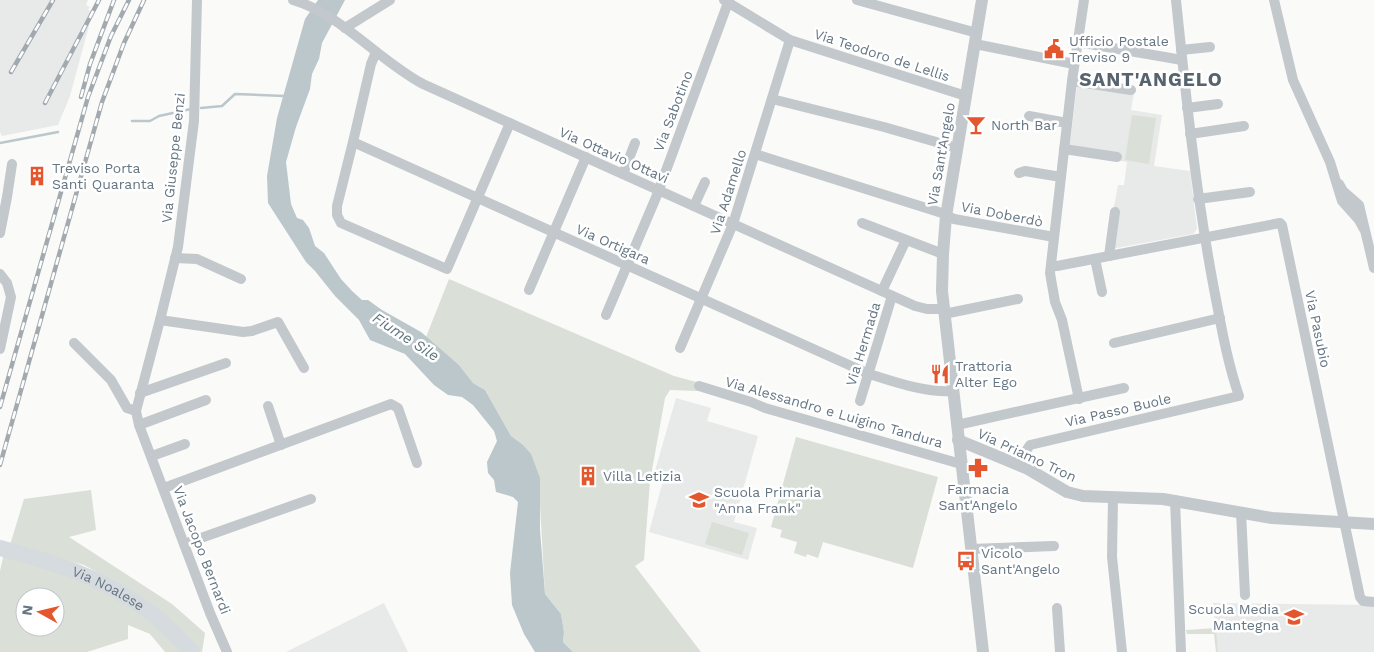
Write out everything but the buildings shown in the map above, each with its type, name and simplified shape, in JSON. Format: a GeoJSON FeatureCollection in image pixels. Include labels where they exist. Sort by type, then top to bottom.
{"type":"FeatureCollection","features":[{"type":"Feature","properties":{"kind":"main road","name":"Via Noalese"},"geometry":{"type":"LineString","coordinates":[[5,550],[48,561],[83,574],[115,590],[148,611],[192,652]]}},
{"type":"Feature","properties":{"kind":"street","name":"Via Giuseppe Benzi"},"geometry":{"type":"LineString","coordinates":[[136,411],[175,258],[194,121],[197,0]]}},
{"type":"Feature","properties":{"kind":"street","name":"Via Ottavio Ottavi"},"geometry":{"type":"LineString","coordinates":[[293,0],[323,12],[404,73],[423,84],[892,296],[920,308],[943,312]]}},
{"type":"Feature","properties":{"kind":"street"},"geometry":{"type":"LineString","coordinates":[[341,26],[390,0]]}},
{"type":"Feature","properties":{"kind":"street"},"geometry":{"type":"LineString","coordinates":[[857,0],[976,39],[1074,64]]}},
{"type":"Feature","properties":{"kind":"street","name":"Via Sant'Angelo"},"geometry":{"type":"LineString","coordinates":[[982,0],[946,216],[943,254],[943,312],[983,652]]}},
{"type":"Feature","properties":{"kind":"street"},"geometry":{"type":"LineString","coordinates":[[1080,399],[1062,320],[1055,302],[1050,273],[1074,64],[1084,0]]}},
{"type":"Feature","properties":{"kind":"street"},"geometry":{"type":"LineString","coordinates":[[1114,343],[1220,318],[1198,199],[1176,0]]}},
{"type":"Feature","properties":{"kind":"street"},"geometry":{"type":"LineString","coordinates":[[1274,0],[1293,80],[1326,153],[1342,201],[1359,220],[1364,229],[1374,268]]}},
{"type":"Feature","properties":{"kind":"street","name":"Via Teodoro de Lellis"},"geometry":{"type":"LineString","coordinates":[[727,1],[790,40],[966,96]]}},
{"type":"Feature","properties":{"kind":"street","name":"Via Sabotino"},"geometry":{"type":"LineString","coordinates":[[606,315],[659,190],[727,1]]}},
{"type":"Feature","properties":{"kind":"street","name":"Via Adamello"},"geometry":{"type":"LineString","coordinates":[[680,348],[733,224],[790,40]]}},
{"type":"Feature","properties":{"kind":"street"},"geometry":{"type":"LineString","coordinates":[[1078,42],[1182,55],[1210,47]]}},
{"type":"Feature","properties":{"kind":"street"},"geometry":{"type":"LineString","coordinates":[[376,52],[371,64],[336,211],[339,220],[345,226],[447,269],[510,123]]}},
{"type":"Feature","properties":{"kind":"street"},"geometry":{"type":"LineString","coordinates":[[1072,81],[1131,90]]}},
{"type":"Feature","properties":{"kind":"street"},"geometry":{"type":"LineString","coordinates":[[772,99],[957,148]]}},
{"type":"Feature","properties":{"kind":"street"},"geometry":{"type":"LineString","coordinates":[[1187,108],[1218,104]]}},
{"type":"Feature","properties":{"kind":"street"},"geometry":{"type":"LineString","coordinates":[[1029,116],[1067,123]]}},
{"type":"Feature","properties":{"kind":"street"},"geometry":{"type":"LineString","coordinates":[[1190,134],[1244,126]]}},
{"type":"Feature","properties":{"kind":"street","name":"Via Ortigara"},"geometry":{"type":"LineString","coordinates":[[352,142],[869,374],[940,392],[952,391]]}},
{"type":"Feature","properties":{"kind":"street"},"geometry":{"type":"LineString","coordinates":[[623,174],[635,143]]}},
{"type":"Feature","properties":{"kind":"street"},"geometry":{"type":"LineString","coordinates":[[1064,149],[1117,157]]}},
{"type":"Feature","properties":{"kind":"street","name":"Via Doberdò"},"geometry":{"type":"LineString","coordinates":[[755,154],[954,219],[1054,237]]}},
{"type":"Feature","properties":{"kind":"street"},"geometry":{"type":"LineString","coordinates":[[529,290],[586,157]]}},
{"type":"Feature","properties":{"kind":"street"},"geometry":{"type":"LineString","coordinates":[[0,233],[8,197],[12,164]]}},
{"type":"Feature","properties":{"kind":"street"},"geometry":{"type":"LineString","coordinates":[[1019,172],[1025,171],[1061,177]]}},
{"type":"Feature","properties":{"kind":"street"},"geometry":{"type":"LineString","coordinates":[[694,206],[705,182]]}},
{"type":"Feature","properties":{"kind":"street"},"geometry":{"type":"LineString","coordinates":[[1198,199],[1250,192]]}},
{"type":"Feature","properties":{"kind":"street"},"geometry":{"type":"LineString","coordinates":[[1109,256],[1115,212]]}},
{"type":"Feature","properties":{"kind":"street","name":"Via Pasubio"},"geometry":{"type":"LineString","coordinates":[[1051,266],[1095,259],[1277,222],[1282,225],[1360,597],[1363,601],[1374,602]]}},
{"type":"Feature","properties":{"kind":"street"},"geometry":{"type":"LineString","coordinates":[[862,223],[943,254]]}},
{"type":"Feature","properties":{"kind":"street"},"geometry":{"type":"LineString","coordinates":[[882,291],[906,240]]}},
{"type":"Feature","properties":{"kind":"street"},"geometry":{"type":"LineString","coordinates":[[175,258],[197,259],[241,279]]}},
{"type":"Feature","properties":{"kind":"street"},"geometry":{"type":"LineString","coordinates":[[1095,259],[1102,292]]}},
{"type":"Feature","properties":{"kind":"street"},"geometry":{"type":"LineString","coordinates":[[0,274],[7,283],[11,297],[0,349]]}},
{"type":"Feature","properties":{"kind":"street","name":"Via Hermada"},"geometry":{"type":"LineString","coordinates":[[860,401],[892,296]]}},
{"type":"Feature","properties":{"kind":"street"},"geometry":{"type":"LineString","coordinates":[[943,312],[1018,299]]}},
{"type":"Feature","properties":{"kind":"street","name":"Via Passo Buole"},"geometry":{"type":"LineString","coordinates":[[1028,469],[1026,450],[1030,445],[1239,396],[1230,370],[1220,318]]}},
{"type":"Feature","properties":{"kind":"street"},"geometry":{"type":"LineString","coordinates":[[160,320],[243,332],[252,331],[278,322],[304,368]]}},
{"type":"Feature","properties":{"kind":"street"},"geometry":{"type":"LineString","coordinates":[[74,343],[111,380],[126,408],[136,411]]}},
{"type":"Feature","properties":{"kind":"street"},"geometry":{"type":"LineString","coordinates":[[140,393],[226,363]]}},
{"type":"Feature","properties":{"kind":"street","name":"Via Alessandro e Luigino Tandura"},"geometry":{"type":"LineString","coordinates":[[699,386],[765,408],[961,464]]}},
{"type":"Feature","properties":{"kind":"street"},"geometry":{"type":"LineString","coordinates":[[957,425],[1124,388]]}},
{"type":"Feature","properties":{"kind":"street"},"geometry":{"type":"LineString","coordinates":[[139,425],[206,400]]}},
{"type":"Feature","properties":{"kind":"street"},"geometry":{"type":"LineString","coordinates":[[164,488],[391,404],[398,408],[417,463]]}},
{"type":"Feature","properties":{"kind":"street"},"geometry":{"type":"LineString","coordinates":[[268,406],[281,446]]}},
{"type":"Feature","properties":{"kind":"street","name":"Via Jacopo Bernardi"},"geometry":{"type":"LineString","coordinates":[[136,411],[139,425],[210,613],[227,652]]}},
{"type":"Feature","properties":{"kind":"street","name":"Via Priamo Tron"},"geometry":{"type":"LineString","coordinates":[[958,440],[1028,469],[1074,494],[1096,498],[1146,497],[1176,500],[1272,518],[1374,524]]}},
{"type":"Feature","properties":{"kind":"street"},"geometry":{"type":"LineString","coordinates":[[152,456],[185,444]]}},
{"type":"Feature","properties":{"kind":"street"},"geometry":{"type":"LineString","coordinates":[[1113,498],[1112,557],[1122,652]]}},
{"type":"Feature","properties":{"kind":"street"},"geometry":{"type":"LineString","coordinates":[[184,544],[310,499]]}},
{"type":"Feature","properties":{"kind":"street"},"geometry":{"type":"LineString","coordinates":[[1176,500],[1181,649]]}},
{"type":"Feature","properties":{"kind":"street"},"geometry":{"type":"LineString","coordinates":[[1241,512],[1244,595]]}},
{"type":"Feature","properties":{"kind":"street"},"geometry":{"type":"LineString","coordinates":[[971,549],[1054,546]]}},
{"type":"Feature","properties":{"kind":"street"},"geometry":{"type":"LineString","coordinates":[[1057,608],[1060,652]]}},
{"type":"Feature","properties":{"kind":"shaded area"},"geometry":{"type":"Polygon","coordinates":[[[0,0],[88,0],[86,5],[90,7],[88,10],[93,11],[70,96],[58,125],[2,136],[0,132],[0,0]]]}},
{"type":"Feature","properties":{"kind":"shaded area"},"geometry":{"type":"Polygon","coordinates":[[[1077,85],[1134,93],[1131,110],[1162,115],[1154,166],[1190,171],[1197,229],[1193,234],[1106,250],[1118,185],[1124,185],[1127,162],[1069,152],[1077,85]]]}},
{"type":"Feature","properties":{"kind":"shaded area"},"geometry":{"type":"Polygon","coordinates":[[[1132,115],[1156,118],[1149,164],[1125,160],[1132,115]]]}},
{"type":"Feature","properties":{"kind":"shaded area"},"geometry":{"type":"Polygon","coordinates":[[[449,279],[674,376],[700,383],[698,391],[670,390],[665,398],[650,481],[644,560],[635,566],[701,652],[573,652],[563,642],[564,632],[561,614],[545,594],[540,505],[522,444],[511,436],[485,390],[473,383],[459,365],[426,337],[449,279]]]}},
{"type":"Feature","properties":{"kind":"shaded area","name":"Scuola Primaria \"Anna Frank\""},"geometry":{"type":"Polygon","coordinates":[[[676,398],[711,408],[707,421],[758,436],[734,522],[757,528],[748,560],[649,532],[664,477],[654,474],[676,398]]]}},
{"type":"Feature","properties":{"kind":"shaded area"},"geometry":{"type":"Polygon","coordinates":[[[796,437],[938,477],[913,568],[823,542],[818,558],[807,554],[806,557],[794,553],[797,542],[780,537],[782,530],[771,527],[796,437]]]}},
{"type":"Feature","properties":{"kind":"shaded area"},"geometry":{"type":"Polygon","coordinates":[[[91,490],[96,530],[69,537],[172,604],[205,633],[202,652],[197,652],[134,593],[84,565],[10,545],[24,499],[91,490]]]}},
{"type":"Feature","properties":{"kind":"shaded area"},"geometry":{"type":"Polygon","coordinates":[[[712,522],[749,533],[742,555],[705,544],[712,522]]]}},
{"type":"Feature","properties":{"kind":"shaded area"},"geometry":{"type":"Polygon","coordinates":[[[4,553],[49,565],[132,605],[184,652],[165,652],[150,634],[128,625],[128,639],[87,652],[0,652],[0,571],[4,553]]]}},
{"type":"Feature","properties":{"kind":"shaded area"},"geometry":{"type":"Polygon","coordinates":[[[384,603],[408,652],[286,652],[384,603]]]}},
{"type":"Feature","properties":{"kind":"shaded area","name":"Scuola Media Mantegna"},"geometry":{"type":"Polygon","coordinates":[[[1213,603],[1374,605],[1374,652],[1218,652],[1213,603]]]}},
{"type":"Feature","properties":{"kind":"shaded area"},"geometry":{"type":"Polygon","coordinates":[[[1216,628],[1218,652],[1216,652],[1214,634],[1187,634],[1186,630],[1216,628]]]}},
{"type":"Feature","properties":{"kind":"water","name":"Fiume Sile"},"geometry":{"type":"Polygon","coordinates":[[[318,0],[345,0],[322,43],[319,59],[312,74],[310,89],[286,162],[291,204],[297,218],[303,220],[309,228],[315,246],[324,253],[341,279],[352,291],[362,300],[368,300],[421,332],[459,365],[473,383],[485,390],[511,436],[531,454],[540,478],[540,530],[545,594],[561,614],[564,632],[563,642],[573,652],[535,652],[524,634],[512,605],[510,573],[518,502],[513,497],[496,492],[494,480],[488,473],[487,462],[497,441],[494,431],[473,405],[462,397],[448,395],[434,385],[405,354],[370,340],[359,320],[335,296],[306,262],[268,203],[267,176],[277,118],[305,19],[318,0]]]}},
{"type":"Feature","properties":{"kind":"waterway"},"geometry":{"type":"LineString","coordinates":[[201,108],[222,106],[235,94],[284,96]]}},
{"type":"Feature","properties":{"kind":"waterway"},"geometry":{"type":"LineString","coordinates":[[132,121],[150,121],[159,116],[191,109]]}},
{"type":"Feature","properties":{"kind":"waterway"},"geometry":{"type":"LineString","coordinates":[[0,143],[58,132]]}},
{"type":"Feature","properties":{"kind":"railway"},"geometry":{"type":"LineString","coordinates":[[11,72],[53,0]]}},
{"type":"Feature","properties":{"kind":"railway"},"geometry":{"type":"LineString","coordinates":[[45,103],[99,0]]}},
{"type":"Feature","properties":{"kind":"railway"},"geometry":{"type":"LineString","coordinates":[[81,97],[90,64],[114,0]]}},
{"type":"Feature","properties":{"kind":"railway"},"geometry":{"type":"LineString","coordinates":[[0,407],[88,97],[111,36],[129,0]]}},
{"type":"Feature","properties":{"kind":"railway"},"geometry":{"type":"LineString","coordinates":[[0,465],[102,102],[124,43],[144,0]]}},
{"type":"Feature","properties":{"kind":"place","name":"Ufficio Postale Treviso 9"},"geometry":{"type":"Point","coordinates":[1054,49]}},
{"type":"Feature","properties":{"kind":"place","name":"North Bar"},"geometry":{"type":"Point","coordinates":[976,125]}},
{"type":"Feature","properties":{"kind":"place","name":"Treviso Porta Santi Quaranta"},"geometry":{"type":"Point","coordinates":[37,176]}},
{"type":"Feature","properties":{"kind":"place","name":"Trattoria Alter Ego"},"geometry":{"type":"Point","coordinates":[940,374]}},
{"type":"Feature","properties":{"kind":"place","name":"Farmacia Sant'Angelo"},"geometry":{"type":"Point","coordinates":[978,468]}},
{"type":"Feature","properties":{"kind":"place","name":"Villa Letizia"},"geometry":{"type":"Point","coordinates":[588,476]}},
{"type":"Feature","properties":{"kind":"place","name":"Scuola Primaria \"Anna Frank\""},"geometry":{"type":"Point","coordinates":[699,500]}},
{"type":"Feature","properties":{"kind":"place","name":"Vicolo Sant'Angelo"},"geometry":{"type":"Point","coordinates":[966,561]}},
{"type":"Feature","properties":{"kind":"place","name":"Scuola Media Mantegna"},"geometry":{"type":"Point","coordinates":[1294,617]}},
{"type":"Feature","properties":{"kind":"district","name":"SANT'ANGELO"},"geometry":{"type":"Point","coordinates":[1151,79]}}]}
